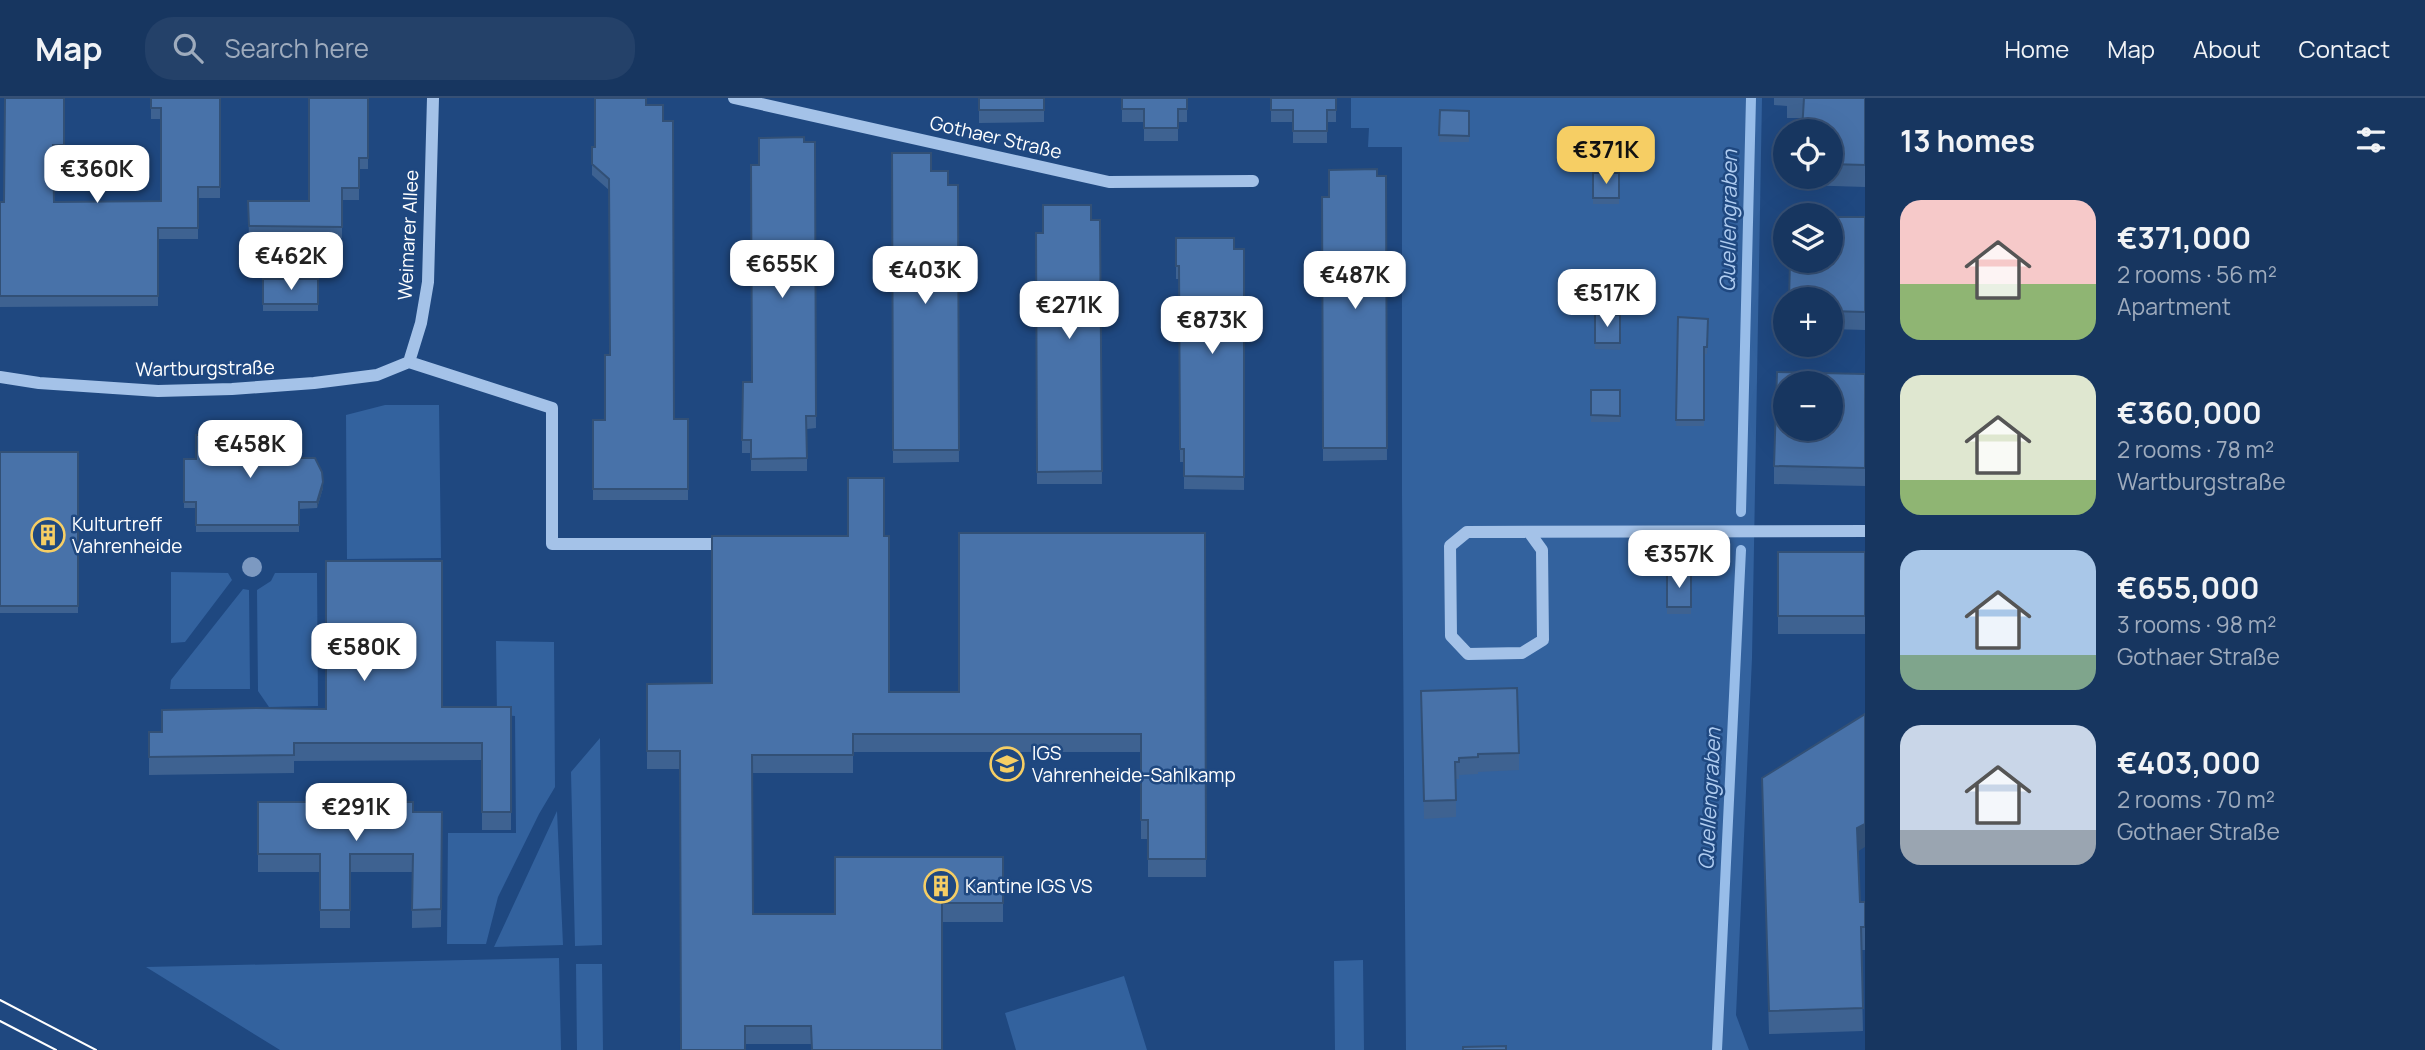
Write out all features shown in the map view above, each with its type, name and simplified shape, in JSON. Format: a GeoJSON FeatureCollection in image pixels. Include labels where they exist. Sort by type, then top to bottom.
{"type":"FeatureCollection","features":[{"type":"Feature","properties":{"kind":"street","name":"Weimarer Allee"},"geometry":{"type":"LineString","coordinates":[[408,362],[421,323],[428,282],[433,98]]}},
{"type":"Feature","properties":{"kind":"street","name":"Gothaer Straße"},"geometry":{"type":"LineString","coordinates":[[734,98],[1108,182],[1253,181]]}},
{"type":"Feature","properties":{"kind":"street","name":"Wartburgstraße"},"geometry":{"type":"LineString","coordinates":[[0,377],[39,383],[158,391],[220,389],[314,383],[377,374],[408,362]]}},
{"type":"Feature","properties":{"kind":"street"},"geometry":{"type":"LineString","coordinates":[[408,362],[552,408],[552,544],[737,544]]}},
{"type":"Feature","properties":{"kind":"street"},"geometry":{"type":"LineString","coordinates":[[1529,532],[1542,550],[1544,639],[1522,653],[1468,654],[1451,636],[1450,546],[1467,532],[1865,531]]}},
{"type":"Feature","properties":{"kind":"shaded area"},"geometry":{"type":"Polygon","coordinates":[[[1351,98],[1762,98],[1752,658],[1736,1015],[1749,1050],[1406,1050],[1402,147],[1368,147],[1369,128],[1351,128],[1351,98]]]}},
{"type":"Feature","properties":{"kind":"shaded area"},"geometry":{"type":"Polygon","coordinates":[[[385,405],[439,405],[441,558],[347,559],[346,415],[385,405]]]}},
{"type":"Feature","properties":{"kind":"shaded area"},"geometry":{"type":"Polygon","coordinates":[[[171,572],[228,573],[232,580],[185,642],[171,643],[171,572]]]}},
{"type":"Feature","properties":{"kind":"shaded area"},"geometry":{"type":"Polygon","coordinates":[[[275,573],[317,573],[318,706],[269,707],[258,691],[257,590],[271,581],[275,573]]]}},
{"type":"Feature","properties":{"kind":"shaded area"},"geometry":{"type":"Polygon","coordinates":[[[243,589],[249,590],[250,689],[170,689],[171,680],[243,589]]]}},
{"type":"Feature","properties":{"kind":"shaded area"},"geometry":{"type":"Polygon","coordinates":[[[496,641],[554,642],[555,787],[498,897],[486,944],[447,944],[448,833],[516,833],[515,716],[497,715],[496,641]]]}},
{"type":"Feature","properties":{"kind":"shaded area"},"geometry":{"type":"Polygon","coordinates":[[[600,738],[602,945],[575,946],[571,772],[600,738]]]}},
{"type":"Feature","properties":{"kind":"shaded area"},"geometry":{"type":"Polygon","coordinates":[[[557,811],[563,945],[494,947],[557,811]]]}},
{"type":"Feature","properties":{"kind":"shaded area"},"geometry":{"type":"Polygon","coordinates":[[[559,958],[561,1050],[280,1050],[146,967],[559,958]]]}},
{"type":"Feature","properties":{"kind":"shaded area"},"geometry":{"type":"Polygon","coordinates":[[[1363,960],[1364,1050],[1335,1050],[1334,961],[1363,960]]]}},
{"type":"Feature","properties":{"kind":"shaded area"},"geometry":{"type":"Polygon","coordinates":[[[576,964],[602,964],[603,1050],[577,1050],[576,964]]]}},
{"type":"Feature","properties":{"kind":"shaded area"},"geometry":{"type":"Polygon","coordinates":[[[1124,976],[1147,1050],[1016,1050],[1005,1013],[1124,976]]]}},
{"type":"Feature","properties":{"kind":"building"},"geometry":{"type":"Polygon","coordinates":[[[5,98],[64,98],[64,145],[53,145],[54,202],[161,201],[161,108],[151,108],[151,98],[220,98],[220,187],[198,187],[198,228],[158,228],[158,296],[0,296],[0,202],[4,202],[5,98]]]}},
{"type":"Feature","properties":{"kind":"building"},"geometry":{"type":"Polygon","coordinates":[[[309,98],[368,98],[368,158],[359,158],[359,188],[342,188],[342,227],[249,226],[248,201],[309,201],[309,98]]]}},
{"type":"Feature","properties":{"kind":"building"},"geometry":{"type":"Polygon","coordinates":[[[595,98],[646,98],[646,105],[663,105],[663,121],[673,121],[674,419],[688,419],[688,489],[593,489],[593,420],[605,420],[605,355],[610,355],[609,179],[592,164],[592,147],[595,147],[595,98]]]}},
{"type":"Feature","properties":{"kind":"building"},"geometry":{"type":"Polygon","coordinates":[[[979,98],[1044,98],[1044,110],[979,110],[979,98]]]}},
{"type":"Feature","properties":{"kind":"building"},"geometry":{"type":"Polygon","coordinates":[[[1122,98],[1187,98],[1187,109],[1178,109],[1178,128],[1144,128],[1144,109],[1122,109],[1122,98]]]}},
{"type":"Feature","properties":{"kind":"building"},"geometry":{"type":"Polygon","coordinates":[[[1271,98],[1336,98],[1336,110],[1327,110],[1327,131],[1293,131],[1293,110],[1271,110],[1271,98]]]}},
{"type":"Feature","properties":{"kind":"building"},"geometry":{"type":"Polygon","coordinates":[[[1804,98],[1865,98],[1865,165],[1843,164],[1843,119],[1803,119],[1804,98]]]}},
{"type":"Feature","properties":{"kind":"building"},"geometry":{"type":"Polygon","coordinates":[[[1440,110],[1469,111],[1469,136],[1439,135],[1440,110]]]}},
{"type":"Feature","properties":{"kind":"building"},"geometry":{"type":"Polygon","coordinates":[[[804,137],[804,142],[815,142],[816,416],[806,416],[807,458],[751,459],[751,440],[742,440],[743,382],[752,382],[751,165],[759,165],[759,138],[804,137]]]}},
{"type":"Feature","properties":{"kind":"building"},"geometry":{"type":"Polygon","coordinates":[[[892,153],[931,153],[931,171],[948,171],[948,185],[958,185],[959,450],[893,450],[892,153]]]}},
{"type":"Feature","properties":{"kind":"building"},"geometry":{"type":"Polygon","coordinates":[[[1377,169],[1377,176],[1386,176],[1387,448],[1323,448],[1322,197],[1329,197],[1329,170],[1377,169]]]}},
{"type":"Feature","properties":{"kind":"building"},"geometry":{"type":"Polygon","coordinates":[[[1593,173],[1619,173],[1619,198],[1593,198],[1593,173]]]}},
{"type":"Feature","properties":{"kind":"building"},"geometry":{"type":"Polygon","coordinates":[[[1043,205],[1091,205],[1091,220],[1100,220],[1102,471],[1037,472],[1036,233],[1043,233],[1043,205]]]}},
{"type":"Feature","properties":{"kind":"building"},"geometry":{"type":"Polygon","coordinates":[[[1843,217],[1865,217],[1865,312],[1843,311],[1843,287],[1789,287],[1790,273],[1843,273],[1843,217]]]}},
{"type":"Feature","properties":{"kind":"building"},"geometry":{"type":"Polygon","coordinates":[[[1176,238],[1234,238],[1234,249],[1244,249],[1244,477],[1184,476],[1184,449],[1180,449],[1179,266],[1176,266],[1176,238]]]}},
{"type":"Feature","properties":{"kind":"building"},"geometry":{"type":"Polygon","coordinates":[[[263,279],[318,279],[318,304],[263,304],[263,279]]]}},
{"type":"Feature","properties":{"kind":"building"},"geometry":{"type":"Polygon","coordinates":[[[1595,314],[1620,315],[1620,343],[1595,343],[1595,314]]]}},
{"type":"Feature","properties":{"kind":"building"},"geometry":{"type":"Polygon","coordinates":[[[1678,317],[1708,319],[1707,347],[1704,347],[1704,420],[1676,420],[1678,317]]]}},
{"type":"Feature","properties":{"kind":"building"},"geometry":{"type":"Polygon","coordinates":[[[1843,374],[1865,374],[1865,468],[1774,466],[1775,441],[1843,441],[1843,374]]]}},
{"type":"Feature","properties":{"kind":"building"},"geometry":{"type":"Polygon","coordinates":[[[1591,390],[1620,390],[1620,416],[1591,415],[1591,390]]]}},
{"type":"Feature","properties":{"kind":"building"},"geometry":{"type":"Polygon","coordinates":[[[299,434],[299,458],[315,458],[322,472],[323,482],[317,502],[299,502],[299,525],[196,525],[196,502],[184,502],[184,459],[196,459],[196,435],[299,434]]]}},
{"type":"Feature","properties":{"kind":"building","name":"Kulturtreff Vahrenheide"},"geometry":{"type":"Polygon","coordinates":[[[0,452],[78,452],[78,606],[0,606],[0,452]]]}},
{"type":"Feature","properties":{"kind":"building"},"geometry":{"type":"Polygon","coordinates":[[[848,478],[884,478],[884,536],[889,536],[889,692],[959,692],[959,533],[1205,533],[1206,859],[1148,859],[1148,820],[1141,820],[1141,734],[853,734],[853,755],[752,755],[753,914],[835,914],[835,857],[1003,857],[1003,903],[942,903],[942,1050],[812,1050],[811,1026],[745,1026],[745,1050],[681,1050],[680,751],[647,751],[647,684],[712,683],[712,536],[848,536],[848,478]]]}},
{"type":"Feature","properties":{"kind":"building"},"geometry":{"type":"Polygon","coordinates":[[[1778,552],[1865,552],[1865,616],[1778,616],[1778,552]]]}},
{"type":"Feature","properties":{"kind":"building"},"geometry":{"type":"Polygon","coordinates":[[[326,561],[442,561],[442,707],[511,707],[511,812],[482,812],[482,743],[294,743],[294,755],[149,757],[149,732],[162,732],[162,710],[326,709],[326,561]]]}},
{"type":"Feature","properties":{"kind":"building"},"geometry":{"type":"Polygon","coordinates":[[[1667,573],[1691,573],[1691,607],[1667,607],[1667,573]]]}},
{"type":"Feature","properties":{"kind":"building"},"geometry":{"type":"Polygon","coordinates":[[[1517,688],[1519,753],[1478,754],[1478,757],[1459,758],[1459,762],[1455,762],[1456,800],[1424,801],[1421,691],[1517,688]]]}},
{"type":"Feature","properties":{"kind":"building"},"geometry":{"type":"Polygon","coordinates":[[[1865,714],[1865,824],[1857,828],[1860,902],[1865,902],[1865,927],[1861,927],[1863,1008],[1769,1011],[1762,778],[1865,714]]]}},
{"type":"Feature","properties":{"kind":"building"},"geometry":{"type":"Polygon","coordinates":[[[258,802],[413,802],[413,812],[442,812],[441,909],[412,910],[413,854],[350,854],[350,910],[320,910],[320,854],[258,854],[258,802]]]}},
{"type":"Feature","properties":{"kind":"building"},"geometry":{"type":"Polygon","coordinates":[[[1506,1046],[1506,1050],[1463,1050],[1463,1047],[1506,1046]]]}},
{"type":"Feature","properties":{"kind":"waterway","name":"Quellengraben"},"geometry":{"type":"LineString","coordinates":[[1741,512],[1751,98]]}},
{"type":"Feature","properties":{"kind":"waterway","name":"Quellengraben"},"geometry":{"type":"LineString","coordinates":[[1717,1050],[1741,550]]}},
{"type":"Feature","properties":{"kind":"tram line"},"geometry":{"type":"LineString","coordinates":[[0,1000],[96,1050]]}},
{"type":"Feature","properties":{"kind":"tram line"},"geometry":{"type":"LineString","coordinates":[[0,1021],[56,1050]]}},
{"type":"Feature","properties":{"kind":"place","name":"Kulturtreff Vahrenheide"},"geometry":{"type":"Point","coordinates":[48,535]}},
{"type":"Feature","properties":{"kind":"place","name":"IGS Vahrenheide-Sahlkamp"},"geometry":{"type":"Point","coordinates":[1007,764]}},
{"type":"Feature","properties":{"kind":"place","name":"Kantine IGS VS"},"geometry":{"type":"Point","coordinates":[941,886]}}]}
